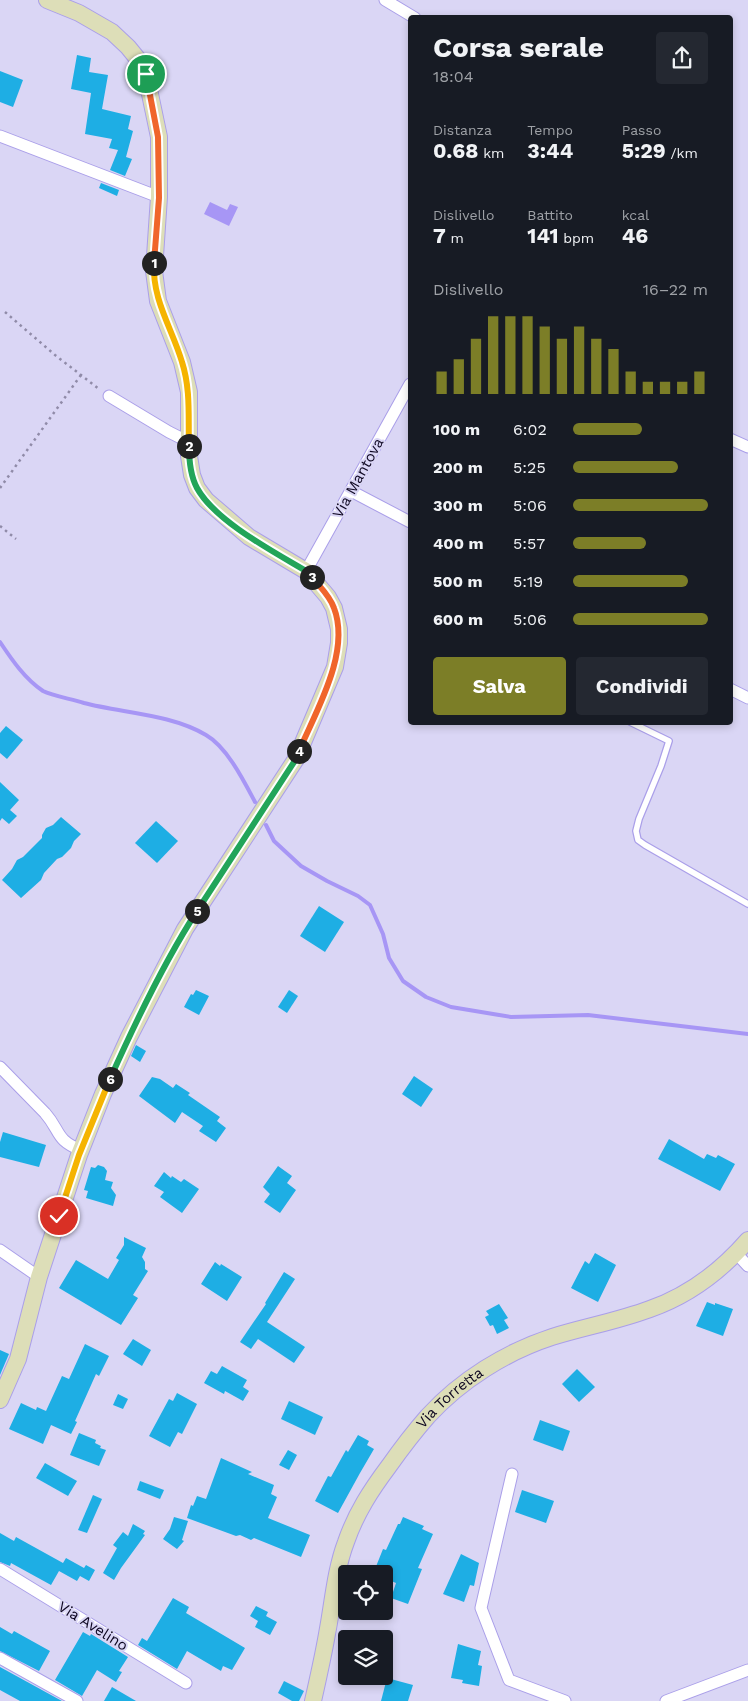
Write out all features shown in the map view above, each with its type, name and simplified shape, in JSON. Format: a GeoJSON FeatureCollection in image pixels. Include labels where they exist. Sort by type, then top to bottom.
{"type":"FeatureCollection","features":[{"type":"Feature","properties":{"kind":"street"},"geometry":{"type":"LineString","coordinates":[[0,1400],[18,1359],[39,1277],[81,1150],[103,1094],[129,1037],[185,929],[296,759],[335,667],[339,629],[334,608],[328,597],[306,571],[249,537],[206,500],[197,488],[192,475],[189,442],[189,392],[182,362],[158,301],[154,270],[159,198],[158,137],[150,90],[141,63],[112,32],[79,13],[47,0]]}},
{"type":"Feature","properties":{"kind":"street"},"geometry":{"type":"LineString","coordinates":[[385,0],[410,15]]}},
{"type":"Feature","properties":{"kind":"street"},"geometry":{"type":"LineString","coordinates":[[0,136],[159,198]]}},
{"type":"Feature","properties":{"kind":"street","name":"Via Mantova"},"geometry":{"type":"LineString","coordinates":[[306,571],[408,388]]}},
{"type":"Feature","properties":{"kind":"street"},"geometry":{"type":"LineString","coordinates":[[109,396],[189,442]]}},
{"type":"Feature","properties":{"kind":"street"},"geometry":{"type":"LineString","coordinates":[[733,440],[748,447]]}},
{"type":"Feature","properties":{"kind":"street"},"geometry":{"type":"LineString","coordinates":[[351,491],[408,521]]}},
{"type":"Feature","properties":{"kind":"street"},"geometry":{"type":"LineString","coordinates":[[733,690],[748,698]]}},
{"type":"Feature","properties":{"kind":"street"},"geometry":{"type":"LineString","coordinates":[[0,1067],[52,1120],[64,1141],[68,1145],[81,1150]]}},
{"type":"Feature","properties":{"kind":"street","name":"Via Torretta"},"geometry":{"type":"LineString","coordinates":[[313,1701],[339,1566],[354,1519],[388,1468],[429,1415],[448,1396],[471,1379],[527,1346],[659,1306],[682,1295],[726,1265],[748,1240]]}},
{"type":"Feature","properties":{"kind":"street"},"geometry":{"type":"LineString","coordinates":[[0,1250],[39,1277]]}},
{"type":"Feature","properties":{"kind":"street"},"geometry":{"type":"LineString","coordinates":[[736,1253],[748,1266]]}},
{"type":"Feature","properties":{"kind":"street"},"geometry":{"type":"LineString","coordinates":[[512,1474],[481,1608],[509,1680],[565,1701]]}},
{"type":"Feature","properties":{"kind":"street","name":"Via Avelino"},"geometry":{"type":"LineString","coordinates":[[0,1569],[186,1683]]}},
{"type":"Feature","properties":{"kind":"street"},"geometry":{"type":"LineString","coordinates":[[0,1658],[77,1701]]}},
{"type":"Feature","properties":{"kind":"street"},"geometry":{"type":"LineString","coordinates":[[666,1701],[748,1670]]}},
{"type":"Feature","properties":{"kind":"lane"},"geometry":{"type":"LineString","coordinates":[[636,725],[669,741],[661,766],[639,819],[636,831],[638,840],[748,904]]}},
{"type":"Feature","properties":{"kind":"path"},"geometry":{"type":"LineString","coordinates":[[5,312],[80,375],[109,396]]}},
{"type":"Feature","properties":{"kind":"path"},"geometry":{"type":"LineString","coordinates":[[0,488],[80,375]]}},
{"type":"Feature","properties":{"kind":"path"},"geometry":{"type":"LineString","coordinates":[[0,526],[16,539]]}},
{"type":"Feature","properties":{"kind":"shaded area"},"geometry":{"type":"Polygon","coordinates":[[[210,202],[227,210],[230,204],[238,207],[229,226],[204,214],[210,202]]]}},
{"type":"Feature","properties":{"kind":"building"},"geometry":{"type":"Polygon","coordinates":[[[77,55],[91,58],[89,72],[108,75],[102,109],[131,116],[128,129],[133,131],[126,157],[132,159],[125,176],[110,170],[118,150],[109,148],[112,139],[85,134],[91,93],[71,89],[77,55]]]}},
{"type":"Feature","properties":{"kind":"building"},"geometry":{"type":"Polygon","coordinates":[[[0,71],[23,80],[13,107],[0,102],[0,71]]]}},
{"type":"Feature","properties":{"kind":"building"},"geometry":{"type":"Polygon","coordinates":[[[101,183],[119,190],[117,196],[99,188],[101,183]]]}},
{"type":"Feature","properties":{"kind":"building"},"geometry":{"type":"Polygon","coordinates":[[[6,726],[23,740],[7,759],[0,753],[0,733],[6,726]]]}},
{"type":"Feature","properties":{"kind":"building"},"geometry":{"type":"Polygon","coordinates":[[[0,782],[19,800],[10,810],[17,816],[9,824],[2,818],[0,821],[0,782]]]}},
{"type":"Feature","properties":{"kind":"building"},"geometry":{"type":"Polygon","coordinates":[[[61,817],[81,834],[74,841],[71,848],[44,873],[41,880],[21,898],[2,880],[17,860],[23,857],[42,838],[46,828],[53,825],[61,817]]]}},
{"type":"Feature","properties":{"kind":"building"},"geometry":{"type":"Polygon","coordinates":[[[156,821],[178,841],[157,863],[135,843],[156,821]]]}},
{"type":"Feature","properties":{"kind":"building"},"geometry":{"type":"Polygon","coordinates":[[[319,906],[344,922],[325,952],[300,936],[319,906]]]}},
{"type":"Feature","properties":{"kind":"building"},"geometry":{"type":"Polygon","coordinates":[[[196,990],[209,996],[199,1015],[184,1007],[191,994],[193,995],[196,990]]]}},
{"type":"Feature","properties":{"kind":"building"},"geometry":{"type":"Polygon","coordinates":[[[289,990],[298,996],[287,1013],[278,1007],[289,990]]]}},
{"type":"Feature","properties":{"kind":"building"},"geometry":{"type":"Polygon","coordinates":[[[136,1045],[146,1051],[140,1062],[131,1056],[136,1045]]]}},
{"type":"Feature","properties":{"kind":"building"},"geometry":{"type":"Polygon","coordinates":[[[414,1076],[433,1089],[421,1107],[402,1094],[414,1076]]]}},
{"type":"Feature","properties":{"kind":"building"},"geometry":{"type":"Polygon","coordinates":[[[152,1077],[160,1079],[173,1088],[176,1084],[190,1093],[188,1095],[220,1117],[217,1121],[226,1128],[216,1142],[199,1131],[203,1126],[182,1112],[175,1123],[139,1096],[152,1077]]]}},
{"type":"Feature","properties":{"kind":"building"},"geometry":{"type":"Polygon","coordinates":[[[3,1132],[46,1145],[39,1167],[0,1157],[0,1142],[3,1132]]]}},
{"type":"Feature","properties":{"kind":"building"},"geometry":{"type":"Polygon","coordinates":[[[669,1139],[704,1159],[707,1154],[716,1158],[718,1155],[735,1164],[720,1191],[658,1159],[669,1139]]]}},
{"type":"Feature","properties":{"kind":"building"},"geometry":{"type":"Polygon","coordinates":[[[98,1165],[104,1167],[107,1171],[105,1180],[113,1182],[111,1188],[116,1195],[113,1206],[86,1198],[88,1191],[84,1190],[91,1167],[95,1168],[98,1165]]]}},
{"type":"Feature","properties":{"kind":"building"},"geometry":{"type":"Polygon","coordinates":[[[278,1166],[292,1176],[287,1183],[296,1190],[280,1213],[264,1202],[270,1194],[263,1187],[278,1166]]]}},
{"type":"Feature","properties":{"kind":"building"},"geometry":{"type":"Polygon","coordinates":[[[164,1172],[171,1178],[172,1176],[181,1182],[184,1179],[199,1189],[182,1213],[160,1197],[164,1192],[154,1186],[164,1172]]]}},
{"type":"Feature","properties":{"kind":"building"},"geometry":{"type":"Polygon","coordinates":[[[124,1237],[146,1248],[142,1257],[145,1262],[145,1269],[148,1271],[133,1295],[138,1298],[121,1325],[59,1288],[76,1260],[108,1279],[119,1260],[116,1258],[124,1245],[124,1237]]]}},
{"type":"Feature","properties":{"kind":"building"},"geometry":{"type":"Polygon","coordinates":[[[595,1253],[616,1265],[598,1302],[571,1288],[585,1261],[589,1264],[595,1253]]]}},
{"type":"Feature","properties":{"kind":"building"},"geometry":{"type":"Polygon","coordinates":[[[215,1262],[242,1277],[227,1301],[201,1284],[215,1262]]]}},
{"type":"Feature","properties":{"kind":"building"},"geometry":{"type":"Polygon","coordinates":[[[284,1272],[295,1279],[267,1322],[305,1347],[294,1363],[258,1339],[251,1349],[240,1342],[266,1304],[284,1272]]]}},
{"type":"Feature","properties":{"kind":"building"},"geometry":{"type":"Polygon","coordinates":[[[707,1302],[733,1309],[723,1336],[696,1326],[707,1302]]]}},
{"type":"Feature","properties":{"kind":"building"},"geometry":{"type":"Polygon","coordinates":[[[499,1304],[508,1318],[504,1320],[509,1328],[497,1334],[493,1325],[490,1326],[485,1317],[489,1315],[486,1311],[499,1304]]]}},
{"type":"Feature","properties":{"kind":"building"},"geometry":{"type":"Polygon","coordinates":[[[133,1339],[151,1350],[142,1366],[123,1354],[133,1339]]]}},
{"type":"Feature","properties":{"kind":"building"},"geometry":{"type":"Polygon","coordinates":[[[85,1344],[109,1356],[99,1376],[96,1374],[71,1434],[51,1425],[43,1444],[9,1429],[21,1403],[36,1410],[37,1407],[46,1411],[62,1376],[69,1379],[85,1344]]]}},
{"type":"Feature","properties":{"kind":"building"},"geometry":{"type":"Polygon","coordinates":[[[0,1350],[9,1354],[0,1375],[0,1350]]]}},
{"type":"Feature","properties":{"kind":"building"},"geometry":{"type":"Polygon","coordinates":[[[222,1366],[247,1380],[243,1387],[249,1391],[243,1401],[225,1391],[224,1394],[204,1383],[211,1371],[217,1374],[222,1366]]]}},
{"type":"Feature","properties":{"kind":"building"},"geometry":{"type":"Polygon","coordinates":[[[577,1369],[595,1387],[579,1402],[562,1384],[577,1369]]]}},
{"type":"Feature","properties":{"kind":"building"},"geometry":{"type":"Polygon","coordinates":[[[177,1393],[197,1404],[182,1434],[178,1432],[170,1447],[149,1436],[169,1399],[173,1401],[177,1393]]]}},
{"type":"Feature","properties":{"kind":"building"},"geometry":{"type":"Polygon","coordinates":[[[118,1394],[128,1399],[123,1409],[113,1405],[118,1394]]]}},
{"type":"Feature","properties":{"kind":"building"},"geometry":{"type":"Polygon","coordinates":[[[289,1401],[323,1417],[315,1435],[281,1419],[289,1401]]]}},
{"type":"Feature","properties":{"kind":"building"},"geometry":{"type":"Polygon","coordinates":[[[540,1420],[570,1431],[563,1451],[533,1440],[540,1420]]]}},
{"type":"Feature","properties":{"kind":"building"},"geometry":{"type":"Polygon","coordinates":[[[79,1433],[96,1440],[95,1443],[101,1446],[100,1448],[106,1450],[99,1466],[70,1455],[79,1433]]]}},
{"type":"Feature","properties":{"kind":"building"},"geometry":{"type":"Polygon","coordinates":[[[358,1435],[369,1441],[367,1445],[374,1449],[338,1513],[315,1501],[328,1476],[331,1477],[346,1450],[348,1452],[358,1435]]]}},
{"type":"Feature","properties":{"kind":"building"},"geometry":{"type":"Polygon","coordinates":[[[288,1450],[297,1455],[289,1470],[279,1465],[288,1450]]]}},
{"type":"Feature","properties":{"kind":"building"},"geometry":{"type":"Polygon","coordinates":[[[221,1458],[252,1472],[248,1474],[274,1485],[271,1494],[277,1497],[268,1518],[310,1535],[301,1557],[254,1538],[251,1540],[240,1535],[236,1536],[187,1518],[191,1505],[193,1506],[197,1496],[206,1499],[221,1458]]]}},
{"type":"Feature","properties":{"kind":"building"},"geometry":{"type":"Polygon","coordinates":[[[45,1463],[77,1481],[68,1496],[36,1478],[45,1463]]]}},
{"type":"Feature","properties":{"kind":"building"},"geometry":{"type":"Polygon","coordinates":[[[140,1481],[164,1490],[160,1499],[137,1490],[140,1481]]]}},
{"type":"Feature","properties":{"kind":"building"},"geometry":{"type":"Polygon","coordinates":[[[522,1490],[554,1501],[546,1523],[515,1512],[522,1490]]]}},
{"type":"Feature","properties":{"kind":"building"},"geometry":{"type":"Polygon","coordinates":[[[93,1495],[102,1499],[87,1533],[78,1530],[93,1495]]]}},
{"type":"Feature","properties":{"kind":"building"},"geometry":{"type":"Polygon","coordinates":[[[174,1517],[188,1521],[182,1540],[184,1541],[177,1549],[163,1539],[170,1529],[174,1517]]]}},
{"type":"Feature","properties":{"kind":"building"},"geometry":{"type":"Polygon","coordinates":[[[403,1517],[424,1526],[422,1529],[433,1534],[418,1568],[422,1569],[408,1604],[393,1599],[396,1583],[393,1582],[393,1565],[377,1565],[383,1549],[386,1550],[398,1524],[400,1524],[403,1517]]]}},
{"type":"Feature","properties":{"kind":"building"},"geometry":{"type":"Polygon","coordinates":[[[133,1524],[145,1531],[143,1534],[145,1535],[114,1580],[103,1573],[117,1548],[113,1545],[123,1532],[128,1536],[133,1524]]]}},
{"type":"Feature","properties":{"kind":"building"},"geometry":{"type":"Polygon","coordinates":[[[0,1533],[14,1541],[16,1537],[63,1563],[66,1558],[84,1568],[86,1565],[95,1570],[89,1581],[80,1576],[77,1581],[59,1571],[51,1585],[11,1563],[10,1566],[0,1562],[0,1533]]]}},
{"type":"Feature","properties":{"kind":"building"},"geometry":{"type":"Polygon","coordinates":[[[461,1554],[479,1563],[474,1586],[470,1585],[464,1602],[443,1594],[461,1554]]]}},
{"type":"Feature","properties":{"kind":"building"},"geometry":{"type":"Polygon","coordinates":[[[173,1598],[189,1607],[186,1613],[245,1648],[232,1670],[223,1666],[221,1671],[187,1651],[177,1669],[138,1645],[142,1638],[147,1641],[173,1598]]]}},
{"type":"Feature","properties":{"kind":"building"},"geometry":{"type":"Polygon","coordinates":[[[256,1606],[268,1612],[266,1616],[277,1622],[270,1635],[255,1627],[258,1621],[250,1616],[256,1606]]]}},
{"type":"Feature","properties":{"kind":"building"},"geometry":{"type":"Polygon","coordinates":[[[0,1627],[12,1634],[14,1631],[50,1651],[39,1671],[0,1651],[0,1627]]]}},
{"type":"Feature","properties":{"kind":"building"},"geometry":{"type":"Polygon","coordinates":[[[83,1632],[90,1636],[91,1634],[128,1657],[119,1671],[122,1672],[116,1682],[97,1670],[82,1696],[55,1680],[83,1632]]]}},
{"type":"Feature","properties":{"kind":"building"},"geometry":{"type":"Polygon","coordinates":[[[458,1644],[481,1651],[478,1665],[482,1666],[479,1686],[462,1683],[463,1680],[451,1678],[458,1644]]]}},
{"type":"Feature","properties":{"kind":"building"},"geometry":{"type":"Polygon","coordinates":[[[0,1667],[62,1701],[20,1701],[0,1690],[0,1667]]]}},
{"type":"Feature","properties":{"kind":"building"},"geometry":{"type":"Polygon","coordinates":[[[393,1680],[413,1685],[408,1701],[381,1701],[385,1685],[393,1685],[393,1680]]]}},
{"type":"Feature","properties":{"kind":"building"},"geometry":{"type":"Polygon","coordinates":[[[284,1681],[304,1691],[299,1701],[292,1701],[278,1693],[284,1681]]]}},
{"type":"Feature","properties":{"kind":"building"},"geometry":{"type":"Polygon","coordinates":[[[112,1687],[136,1701],[104,1701],[112,1687]]]}},
{"type":"Feature","properties":{"kind":"waterway"},"geometry":{"type":"LineString","coordinates":[[0,642],[25,675],[43,691],[99,706],[162,718],[192,728],[214,740],[228,756],[255,802]]}},
{"type":"Feature","properties":{"kind":"waterway"},"geometry":{"type":"LineString","coordinates":[[266,825],[274,841],[301,866],[358,896],[370,905],[383,934],[389,958],[403,981],[426,997],[451,1007],[511,1017],[588,1015],[748,1034]]}},
{"type":"Feature","properties":{"kind":"route"},"geometry":{"type":"LineString","coordinates":[[59,1216],[79,1155],[103,1094],[129,1037],[185,929],[296,759],[335,667],[339,643],[338,620],[334,608],[328,597],[306,571],[249,537],[226,519],[206,500],[197,488],[192,475],[189,456],[189,392],[182,362],[158,301],[154,270],[159,198],[158,137],[146,74]]}}]}
